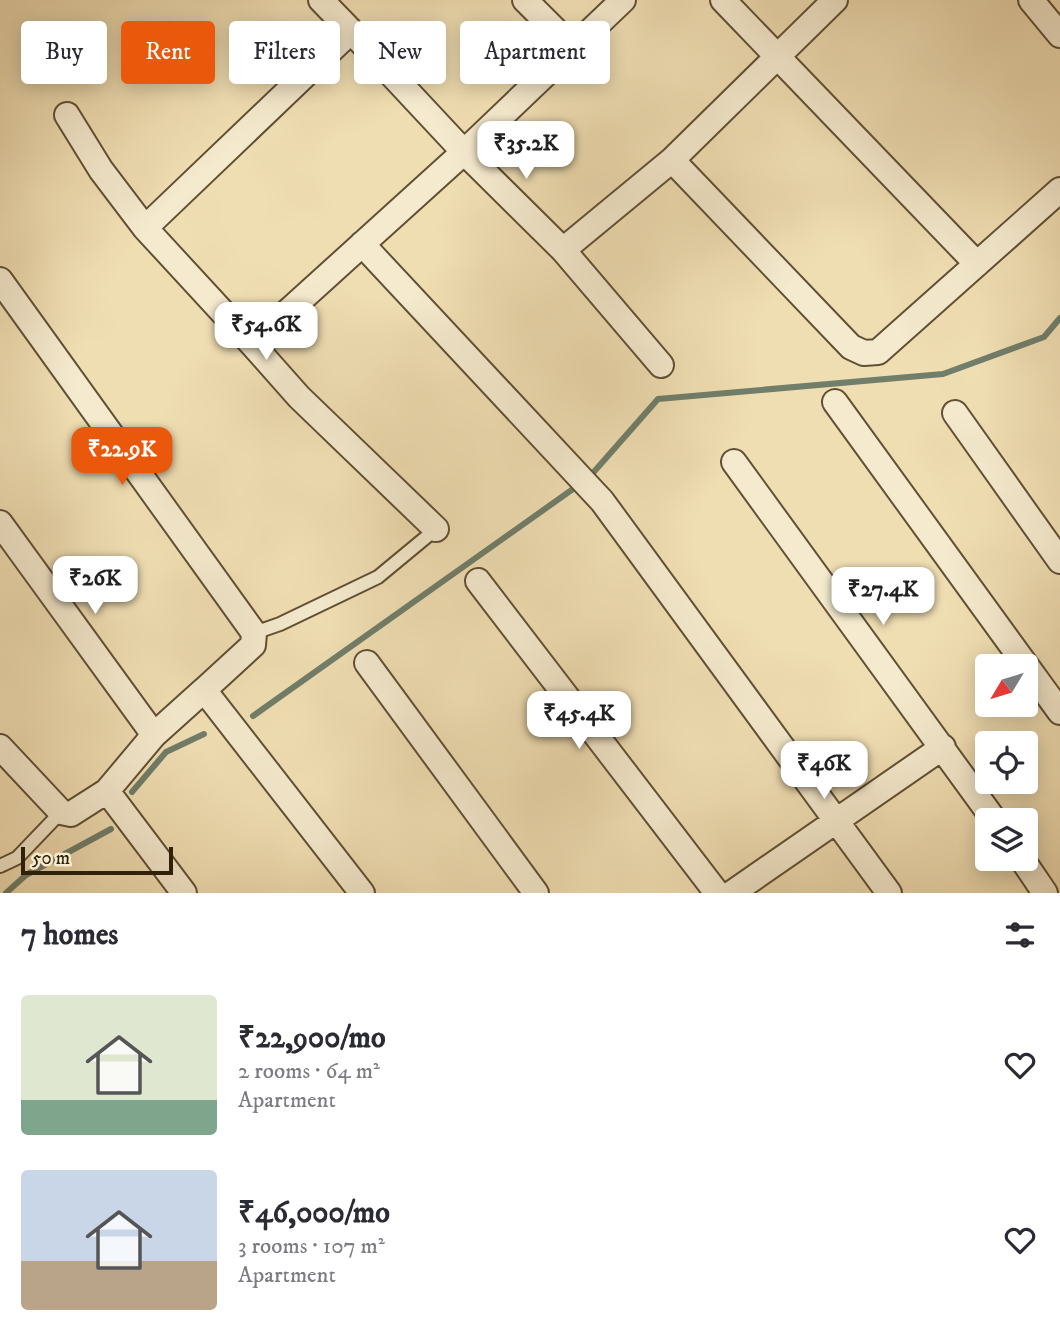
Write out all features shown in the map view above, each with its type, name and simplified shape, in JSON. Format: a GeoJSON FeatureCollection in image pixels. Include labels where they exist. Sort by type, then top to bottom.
{"type":"FeatureCollection","features":[{"type":"Feature","properties":{"kind":"street"},"geometry":{"type":"LineString","coordinates":[[321,0],[464,152],[563,250],[661,365]]}},
{"type":"Feature","properties":{"kind":"street"},"geometry":{"type":"LineString","coordinates":[[525,0],[546,21]]}},
{"type":"Feature","properties":{"kind":"street"},"geometry":{"type":"LineString","coordinates":[[602,21],[623,0]]}},
{"type":"Feature","properties":{"kind":"street"},"geometry":{"type":"LineString","coordinates":[[723,0],[976,264]]}},
{"type":"Feature","properties":{"kind":"street"},"geometry":{"type":"LineString","coordinates":[[563,250],[672,160],[835,0]]}},
{"type":"Feature","properties":{"kind":"street"},"geometry":{"type":"LineString","coordinates":[[1031,0],[1060,34]]}},
{"type":"Feature","properties":{"kind":"street"},"geometry":{"type":"LineString","coordinates":[[145,228],[351,32]]}},
{"type":"Feature","properties":{"kind":"street"},"geometry":{"type":"LineString","coordinates":[[252,344],[537,84]]}},
{"type":"Feature","properties":{"kind":"street"},"geometry":{"type":"LineString","coordinates":[[67,115],[102,170],[145,228],[299,397],[436,529]]}},
{"type":"Feature","properties":{"kind":"street"},"geometry":{"type":"LineString","coordinates":[[672,160],[851,347],[864,353],[878,352],[884,348],[1060,190]]}},
{"type":"Feature","properties":{"kind":"street"},"geometry":{"type":"LineString","coordinates":[[362,244],[602,502],[889,893]]}},
{"type":"Feature","properties":{"kind":"street"},"geometry":{"type":"LineString","coordinates":[[0,280],[254,633],[253,645],[154,735],[107,791],[71,814],[61,812],[0,747]]}},
{"type":"Feature","properties":{"kind":"street"},"geometry":{"type":"LineString","coordinates":[[835,402],[1060,712]]}},
{"type":"Feature","properties":{"kind":"street"},"geometry":{"type":"LineString","coordinates":[[955,413],[1060,561]]}},
{"type":"Feature","properties":{"kind":"street"},"geometry":{"type":"LineString","coordinates":[[734,462],[986,808]]}},
{"type":"Feature","properties":{"kind":"street"},"geometry":{"type":"LineString","coordinates":[[0,523],[154,735]]}},
{"type":"Feature","properties":{"kind":"street"},"geometry":{"type":"LineString","coordinates":[[478,581],[717,893]]}},
{"type":"Feature","properties":{"kind":"street"},"geometry":{"type":"LineString","coordinates":[[367,663],[536,893]]}},
{"type":"Feature","properties":{"kind":"street"},"geometry":{"type":"LineString","coordinates":[[204,690],[362,893]]}},
{"type":"Feature","properties":{"kind":"street"},"geometry":{"type":"LineString","coordinates":[[732,893],[943,747]]}},
{"type":"Feature","properties":{"kind":"street"},"geometry":{"type":"LineString","coordinates":[[107,791],[184,893]]}},
{"type":"Feature","properties":{"kind":"street"},"geometry":{"type":"LineString","coordinates":[[1030,871],[1045,893]]}},
{"type":"Feature","properties":{"kind":"lane"},"geometry":{"type":"LineString","coordinates":[[254,633],[280,624],[377,577],[436,529]]}},
{"type":"Feature","properties":{"kind":"lane"},"geometry":{"type":"LineString","coordinates":[[0,866],[17,858],[61,812]]}},
{"type":"Feature","properties":{"kind":"waterway"},"geometry":{"type":"LineString","coordinates":[[592,474],[658,399],[943,374],[1044,337],[1060,318]]}},
{"type":"Feature","properties":{"kind":"waterway"},"geometry":{"type":"LineString","coordinates":[[253,716],[573,489]]}},
{"type":"Feature","properties":{"kind":"waterway"},"geometry":{"type":"LineString","coordinates":[[132,792],[166,752],[204,734]]}},
{"type":"Feature","properties":{"kind":"waterway"},"geometry":{"type":"LineString","coordinates":[[6,893],[26,875],[111,829]]}}]}
